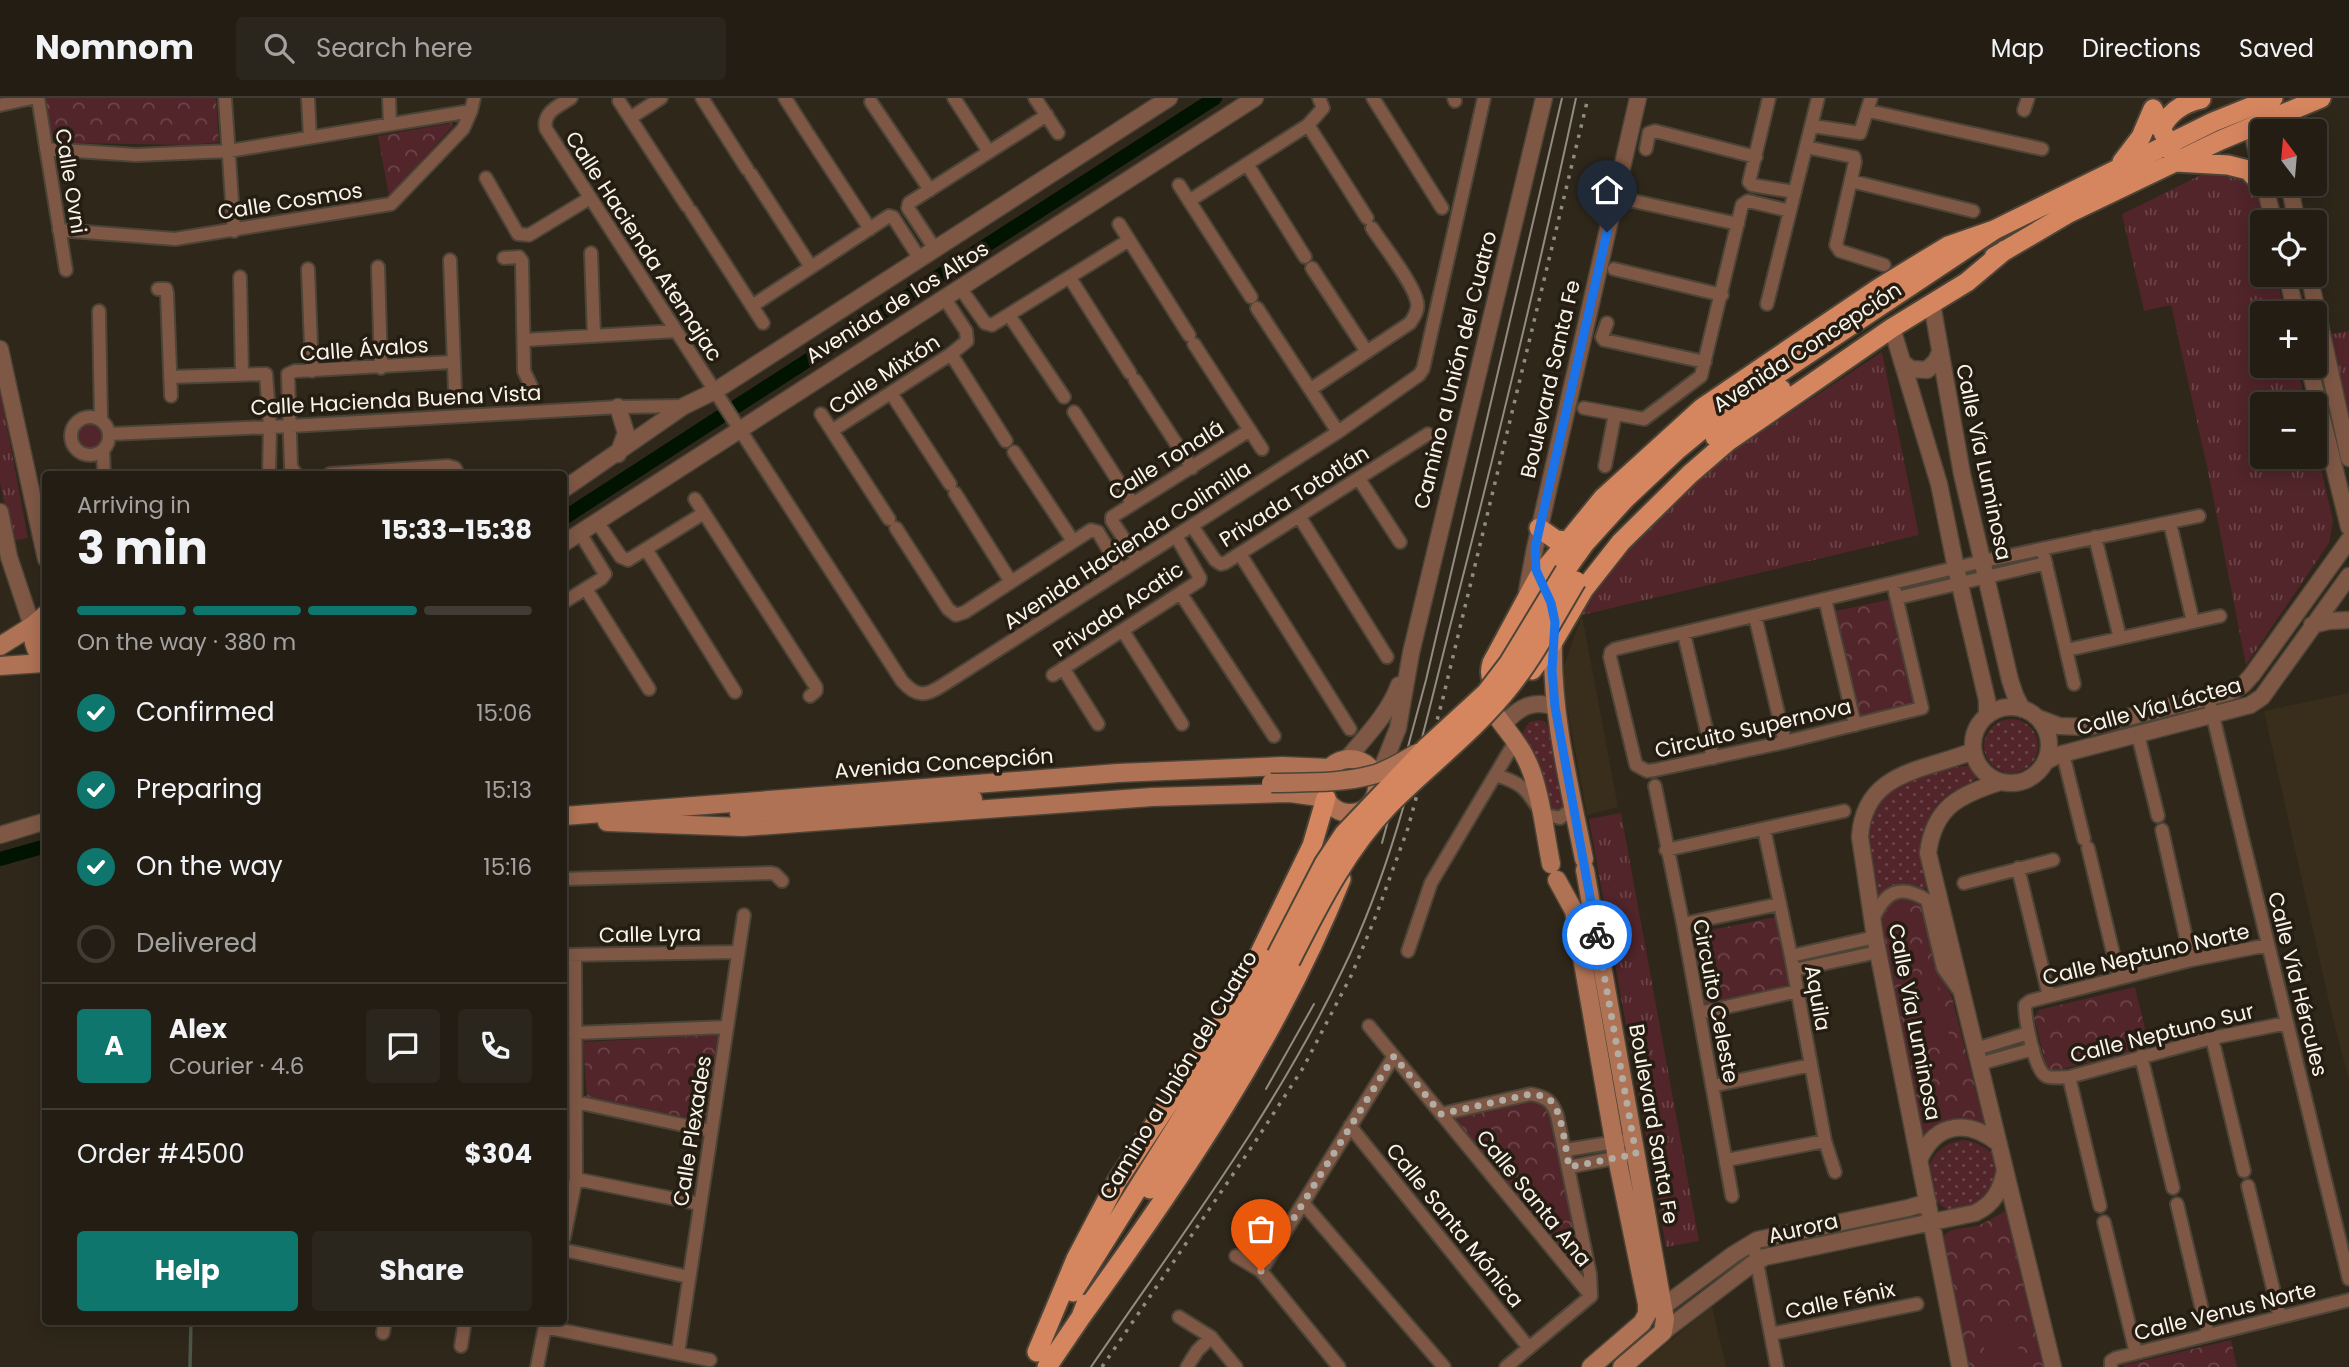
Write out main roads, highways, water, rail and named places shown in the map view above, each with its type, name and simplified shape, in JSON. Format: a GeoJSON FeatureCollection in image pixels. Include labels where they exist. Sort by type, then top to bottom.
{"type":"FeatureCollection","features":[{"type":"Feature","properties":{"kind":"main road"},"geometry":{"type":"LineString","coordinates":[[2168,145],[2166,118],[2189,102],[2201,98],[2217,131]]}},
{"type":"Feature","properties":{"kind":"main road","name":"Avenida Concepción"},"geometry":{"type":"LineString","coordinates":[[1426,770],[1492,708],[1513,684],[1585,543],[1625,499],[1676,451],[1734,403],[1994,230],[2168,145],[2217,131],[2272,109],[2321,98]]}},
{"type":"Feature","properties":{"kind":"main road"},"geometry":{"type":"LineString","coordinates":[[2150,103],[2168,145],[2250,172]]}},
{"type":"Feature","properties":{"kind":"main road"},"geometry":{"type":"LineString","coordinates":[[2115,170],[2136,147],[2150,103]]}},
{"type":"Feature","properties":{"kind":"main road","name":"Avenida Concepción"},"geometry":{"type":"LineString","coordinates":[[589,822],[1110,789],[1335,782],[1373,775],[1393,767],[1426,748],[1486,692],[1570,576],[1649,495],[1743,414],[1919,300],[2067,214],[2168,145]]}},
{"type":"Feature","properties":{"kind":"main road"},"geometry":{"type":"LineString","coordinates":[[1994,230],[1948,246],[1878,288],[1702,408],[1603,498],[1539,576],[1489,671],[1492,680],[1500,687],[1507,687],[1518,685],[1528,676],[1553,642],[1584,589],[1621,542],[1690,474],[1727,442],[1892,328],[1967,282],[2005,250]]}},
{"type":"Feature","properties":{"kind":"main road"},"geometry":{"type":"LineString","coordinates":[[1539,528],[1556,540],[1567,541]]}},
{"type":"Feature","properties":{"kind":"main road"},"geometry":{"type":"LineString","coordinates":[[0,646],[42,617]]}},
{"type":"Feature","properties":{"kind":"main road"},"geometry":{"type":"LineString","coordinates":[[32,626],[35,647],[42,660]]}},
{"type":"Feature","properties":{"kind":"main road","name":"Boulevard Santa Fe"},"geometry":{"type":"LineString","coordinates":[[1553,642],[1555,707],[1664,1306],[1663,1332],[1622,1367]]}},
{"type":"Feature","properties":{"kind":"main road"},"geometry":{"type":"LineString","coordinates":[[0,666],[42,664]]}},
{"type":"Feature","properties":{"kind":"main road","name":"Boulevard Santa Fe"},"geometry":{"type":"LineString","coordinates":[[1489,671],[1486,698],[1517,740],[1529,763],[1554,872],[1574,911],[1616,1150],[1647,1304],[1647,1314],[1642,1323],[1591,1367]]}},
{"type":"Feature","properties":{"kind":"main road","name":"Camino a Unión del Cuatro"},"geometry":{"type":"LineString","coordinates":[[1037,1362],[1081,1317],[1102,1268],[1129,1219],[1233,1065],[1266,1009],[1283,958],[1324,864],[1344,834],[1426,748]]}},
{"type":"Feature","properties":{"kind":"main road"},"geometry":{"type":"LineString","coordinates":[[1081,1317],[1202,1140],[1284,1005],[1330,905],[1375,797],[1377,780],[1374,772],[1363,762],[1341,760],[1329,768],[1323,783],[1331,806],[1348,813],[1364,809],[1371,803]]}},
{"type":"Feature","properties":{"kind":"main road","name":"Avenida Concepción"},"geometry":{"type":"LineString","coordinates":[[567,819],[1118,773],[1282,766],[1329,768]]}},
{"type":"Feature","properties":{"kind":"main road","name":"Camino a Unión del Cuatro"},"geometry":{"type":"LineString","coordinates":[[1037,1362],[1154,1158],[1342,865],[1388,806],[1426,770]]}},
{"type":"Feature","properties":{"kind":"main road","name":"Avenida Concepción"},"geometry":{"type":"LineString","coordinates":[[567,819],[743,827],[1153,797],[1290,793],[1326,798]]}},
{"type":"Feature","properties":{"kind":"main road"},"geometry":{"type":"LineString","coordinates":[[1037,1362],[1076,1259],[1117,1181],[1231,1009],[1259,956],[1312,846],[1326,798]]}},
{"type":"Feature","properties":{"kind":"main road"},"geometry":{"type":"LineString","coordinates":[[1566,849],[1576,851],[1584,865],[1583,876],[1574,883],[1568,884],[1554,872],[1556,854],[1566,849]]}},
{"type":"Feature","properties":{"kind":"waterway"},"geometry":{"type":"LineString","coordinates":[[737,406],[1215,98]]}},
{"type":"Feature","properties":{"kind":"waterway"},"geometry":{"type":"LineString","coordinates":[[567,516],[720,417]]}},
{"type":"Feature","properties":{"kind":"waterway"},"geometry":{"type":"LineString","coordinates":[[0,859],[42,847]]}},
{"type":"Feature","properties":{"kind":"waterway"},"geometry":{"type":"LineString","coordinates":[[190,1367],[191,1325]]}},
{"type":"Feature","properties":{"kind":"tram line"},"geometry":{"type":"LineString","coordinates":[[1382,843],[1426,680],[1562,98]]}},
{"type":"Feature","properties":{"kind":"tram line"},"geometry":{"type":"LineString","coordinates":[[1091,1367],[1224,1174],[1287,1074],[1342,971],[1378,885],[1419,751],[1501,422],[1576,98]]}},
{"type":"Feature","properties":{"kind":"tram line"},"geometry":{"type":"LineString","coordinates":[[1266,1089],[1314,1004]]}},
{"type":"Feature","properties":{"kind":"railway"},"geometry":{"type":"LineString","coordinates":[[1102,1367],[1303,1068],[1352,974],[1377,913],[1408,828],[1442,702],[1588,98]]}}]}
